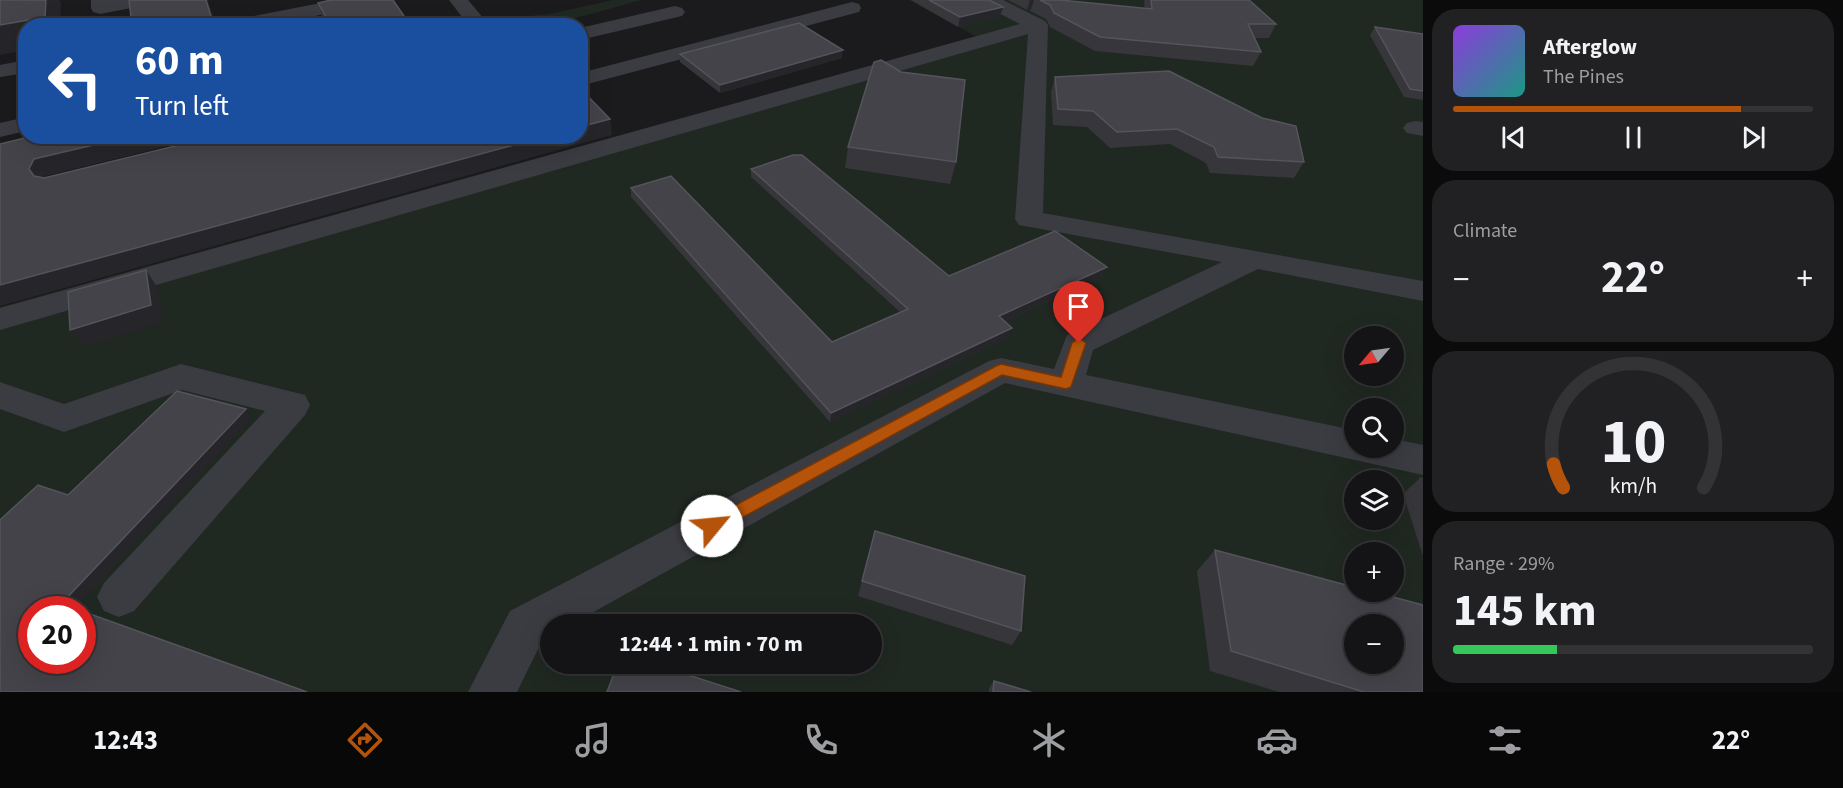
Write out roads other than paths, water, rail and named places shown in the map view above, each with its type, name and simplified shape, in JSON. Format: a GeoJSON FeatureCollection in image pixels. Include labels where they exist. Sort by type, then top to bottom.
{"type":"FeatureCollection","features":[{"type":"Feature","properties":{"kind":"lane"},"geometry":{"type":"LineString","coordinates":[[100,0],[100,8],[146,0]]}},
{"type":"Feature","properties":{"kind":"lane"},"geometry":{"type":"LineString","coordinates":[[262,0],[270,18],[365,0]]}},
{"type":"Feature","properties":{"kind":"lane"},"geometry":{"type":"LineString","coordinates":[[458,0],[473,18]]}},
{"type":"Feature","properties":{"kind":"lane"},"geometry":{"type":"LineString","coordinates":[[988,0],[1038,25]]}},
{"type":"Feature","properties":{"kind":"lane"},"geometry":{"type":"LineString","coordinates":[[588,78],[852,8]]}},
{"type":"Feature","properties":{"kind":"lane"},"geometry":{"type":"LineString","coordinates":[[588,32],[675,12]]}},
{"type":"Feature","properties":{"kind":"lane"},"geometry":{"type":"LineString","coordinates":[[1038,25],[1029,219],[1423,291]]}},
{"type":"Feature","properties":{"kind":"lane"},"geometry":{"type":"LineString","coordinates":[[0,319],[1038,25]]}},
{"type":"Feature","properties":{"kind":"lane"},"geometry":{"type":"LineString","coordinates":[[0,71],[18,68]]}},
{"type":"Feature","properties":{"kind":"lane"},"geometry":{"type":"LineString","coordinates":[[0,130],[18,126]]}},
{"type":"Feature","properties":{"kind":"lane"},"geometry":{"type":"LineString","coordinates":[[1066,384],[1079,343],[1254,259]]}},
{"type":"Feature","properties":{"kind":"lane"},"geometry":{"type":"LineString","coordinates":[[492,692],[526,626],[1001,370],[1344,443]]}},
{"type":"Feature","properties":{"kind":"lane"},"geometry":{"type":"LineString","coordinates":[[0,395],[64,417],[181,377],[292,405],[119,597]]}},
{"type":"Feature","properties":{"kind":"lane"},"geometry":{"type":"LineString","coordinates":[[1404,456],[1423,460]]}}]}
